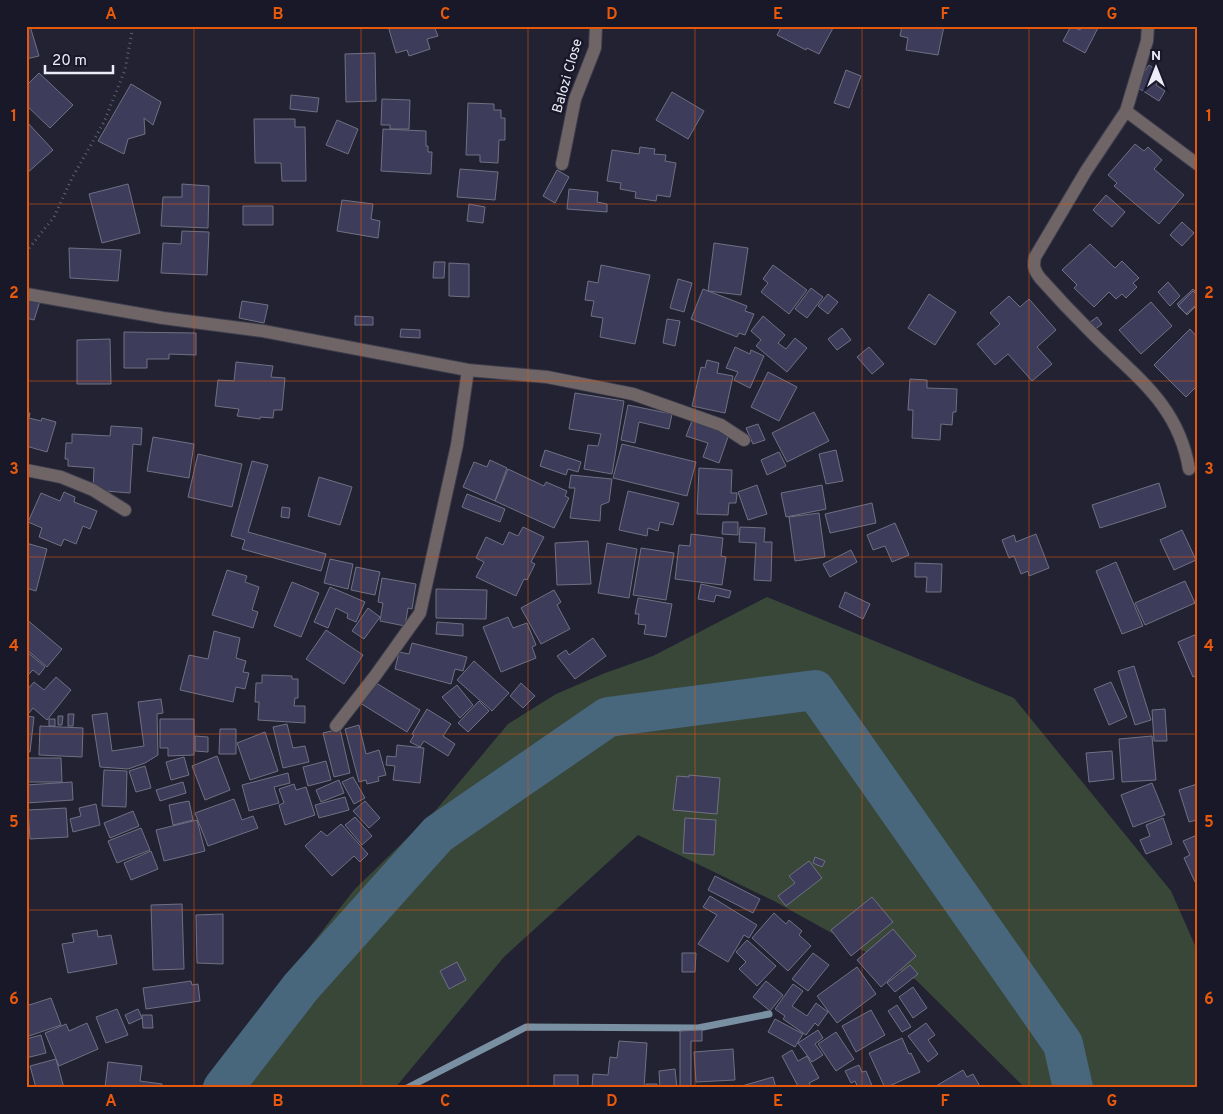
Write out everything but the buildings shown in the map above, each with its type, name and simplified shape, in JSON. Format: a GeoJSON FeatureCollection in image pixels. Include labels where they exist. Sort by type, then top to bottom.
{"type":"FeatureCollection","features":[{"type":"Feature","properties":{"kind":"street","name":"Balozi Close"},"geometry":{"type":"LineString","coordinates":[[562,164],[575,100],[595,48],[596,26]]}},
{"type":"Feature","properties":{"kind":"street"},"geometry":{"type":"LineString","coordinates":[[1148,26],[1148,41],[1126,111],[1086,171],[1035,257],[1033,266],[1034,271],[1040,278],[1161,402],[1185,448],[1188,470]]}},
{"type":"Feature","properties":{"kind":"street"},"geometry":{"type":"LineString","coordinates":[[1126,111],[1197,164]]}},
{"type":"Feature","properties":{"kind":"street"},"geometry":{"type":"LineString","coordinates":[[26,294],[163,318],[263,331],[468,370],[547,377],[633,394],[721,425],[744,440]]}},
{"type":"Feature","properties":{"kind":"street"},"geometry":{"type":"LineString","coordinates":[[336,726],[420,613],[457,445],[468,370]]}},
{"type":"Feature","properties":{"kind":"street"},"geometry":{"type":"LineString","coordinates":[[26,470],[61,477],[93,490],[125,510]]}},
{"type":"Feature","properties":{"kind":"path"},"geometry":{"type":"LineString","coordinates":[[26,252],[54,217],[72,178],[104,122],[125,70],[133,26]]}},
{"type":"Feature","properties":{"kind":"green space"},"geometry":{"type":"Polygon","coordinates":[[[767,597],[1014,698],[1171,891],[1197,950],[1197,1088],[1025,1088],[916,980],[774,901],[638,835],[504,957],[395,1088],[200,1088],[354,890],[436,810],[508,724],[556,694],[605,673],[653,656],[767,597]]]}},
{"type":"Feature","properties":{"kind":"waterway"},"geometry":{"type":"LineString","coordinates":[[223,1088],[301,987],[438,834],[608,717],[815,690],[1063,1044],[1073,1088]]}},
{"type":"Feature","properties":{"kind":"waterway"},"geometry":{"type":"LineString","coordinates":[[407,1088],[526,1027],[698,1028],[769,1014]]}}]}
